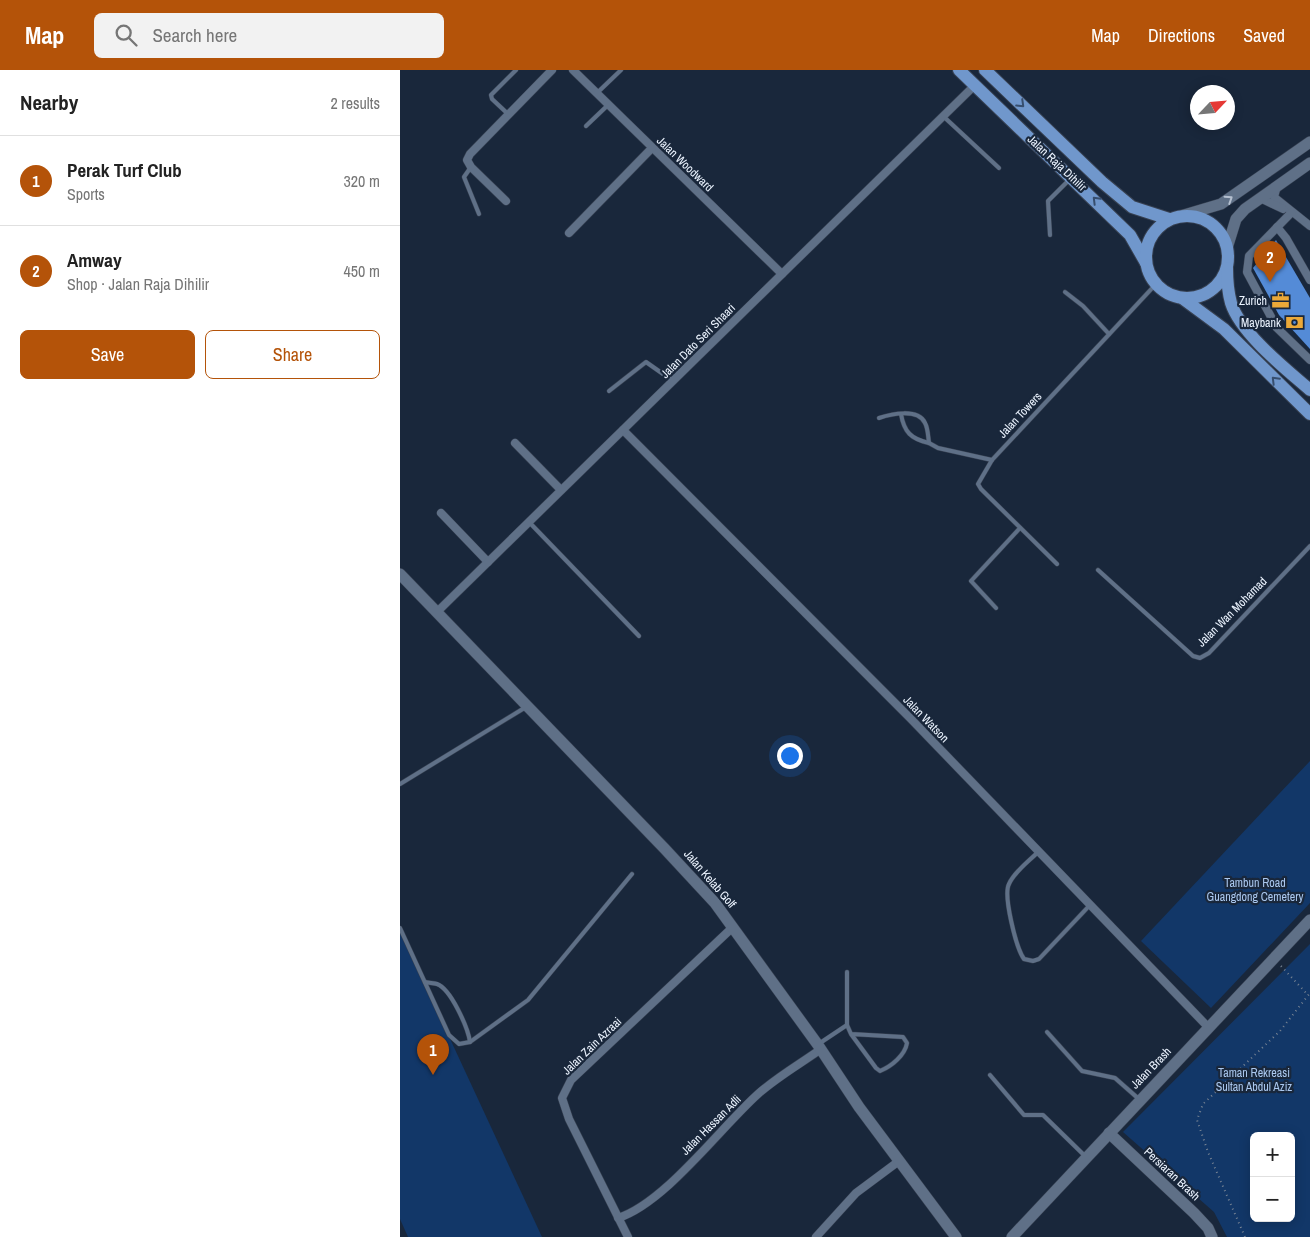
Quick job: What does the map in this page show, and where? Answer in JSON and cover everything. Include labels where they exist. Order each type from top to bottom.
[{"type":"main road","name":"Jalan Raja Dihilir","points":[[959,70],[1130,235],[1146,263]]},
{"type":"main road","name":"Jalan Raja Dihilir","points":[[985,70],[1109,188],[1132,207],[1169,219]]},
{"type":"main road","points":[[1227,266],[1215,287],[1206,294],[1182,298],[1172,296],[1156,284],[1146,263],[1146,250],[1150,237],[1158,226],[1169,219],[1184,215],[1201,218],[1216,228],[1227,248],[1227,266],[1227,285],[1232,304],[1240,320],[1254,337],[1310,390]]},
{"type":"main road","points":[[1182,298],[1224,329],[1310,414]]},
{"type":"street","points":[[506,201],[471,167],[467,160],[470,154],[552,70]]},
{"type":"street","name":"Jalan Woodward","points":[[573,70],[782,274]]},
{"type":"street","name":"Jalan Dato Seri Shaari","points":[[437,612],[975,86]]},
{"type":"street","points":[[1184,215],[1221,204],[1310,142]]},
{"type":"street","points":[[569,233],[652,148]]},
{"type":"street","points":[[1227,248],[1236,219],[1245,209],[1310,163]]},
{"type":"street","points":[[1277,186],[1274,198],[1310,226]]},
{"type":"street","points":[[1260,198],[1292,213]]},
{"type":"street","points":[[1292,213],[1249,256],[1247,272],[1277,328],[1310,360]]},
{"type":"street","points":[[1277,227],[1286,238],[1310,280]]},
{"type":"street","name":"Jalan Watson","points":[[622,430],[911,719],[1209,1028]]},
{"type":"street","points":[[515,443],[561,490]]},
{"type":"street","points":[[441,513],[488,562]]},
{"type":"street","name":"Jalan Kelab Golf","points":[[400,574],[715,903],[899,1161],[956,1237]]},
{"type":"street","name":"Jalan Brash","points":[[1012,1237],[1310,920]]},
{"type":"street","name":"Jalan Zain Azraai","points":[[628,1237],[569,1118],[562,1098],[571,1080],[733,927]]},
{"type":"street","name":"Jalan Hassan Adli","points":[[618,1218],[632,1213],[655,1198],[759,1093],[819,1047]]},
{"type":"street","name":"Persiaran Brash","points":[[1109,1133],[1194,1213],[1208,1228],[1212,1237]]},
{"type":"street","points":[[816,1237],[856,1193],[899,1161]]},
{"type":"lane","points":[[508,114],[491,96],[516,70]]},
{"type":"lane","points":[[597,93],[621,70]]},
{"type":"lane","points":[[586,126],[608,104]]},
{"type":"lane","points":[[943,116],[999,168]]},
{"type":"lane","points":[[471,167],[464,177],[479,214]]},
{"type":"lane","points":[[1050,235],[1048,201],[1072,177]]},
{"type":"lane","name":"Jalan Towers","points":[[1020,528],[978,484],[992,460],[1156,284]]},
{"type":"lane","points":[[1065,292],[1083,306],[1109,334]]},
{"type":"lane","points":[[609,391],[646,362],[673,381]]},
{"type":"lane","points":[[901,414],[905,431],[910,435],[938,448],[992,460]]},
{"type":"lane","points":[[879,418],[914,414],[923,419],[926,424],[929,443]]},
{"type":"lane","points":[[529,522],[640,636]]},
{"type":"lane","points":[[996,608],[971,581],[1020,528],[1057,564]]},
{"type":"lane","name":"Jalan Wan Mohamad","points":[[1098,570],[1193,656],[1200,658],[1209,653],[1310,546]]},
{"type":"lane","points":[[400,784],[527,706]]},
{"type":"lane","points":[[1038,852],[1009,882],[1006,893],[1019,948],[1024,959],[1033,961],[1039,958],[1090,905]]},
{"type":"lane","points":[[400,928],[449,1035],[459,1044],[470,1042],[528,1000],[632,874]]},
{"type":"lane","points":[[847,972],[847,1025],[851,1034],[876,1068],[880,1071],[905,1051],[907,1043],[903,1037],[851,1034]]},
{"type":"lane","points":[[425,982],[438,984],[447,991],[468,1030],[470,1042]]},
{"type":"lane","points":[[819,1047],[847,1025]]},
{"type":"lane","points":[[1047,1032],[1082,1071],[1115,1078],[1140,1100]]},
{"type":"lane","points":[[990,1075],[1024,1115],[1043,1115],[1086,1157]]},
{"type":"path","points":[[1245,1237],[1208,1152],[1198,1120],[1203,1104],[1280,1031],[1309,994],[1273,958]]},
{"type":"green space","name":"Tambun Road Guangdong Cemetery","points":[[1310,761],[1310,903],[1211,1008],[1141,941]]},
{"type":"green space","points":[[400,931],[542,1237],[408,1237],[400,1219]]},
{"type":"green space","name":"Taman Rekreasi Sultan Abdul Aziz","points":[[1310,944],[1310,1237],[1227,1237],[1214,1212],[1123,1132]]},
{"type":"building","points":[[1276,240],[1310,298],[1310,349],[1279,315],[1253,268]]},
{"type":"place","name":"Amway","points":[[1270,282]]},
{"type":"place","name":"Zurich","points":[[1281,301]]},
{"type":"place","name":"Maybank","points":[[1295,323]]},
{"type":"place","name":"Perak Turf Club","points":[[433,1075]]}]
